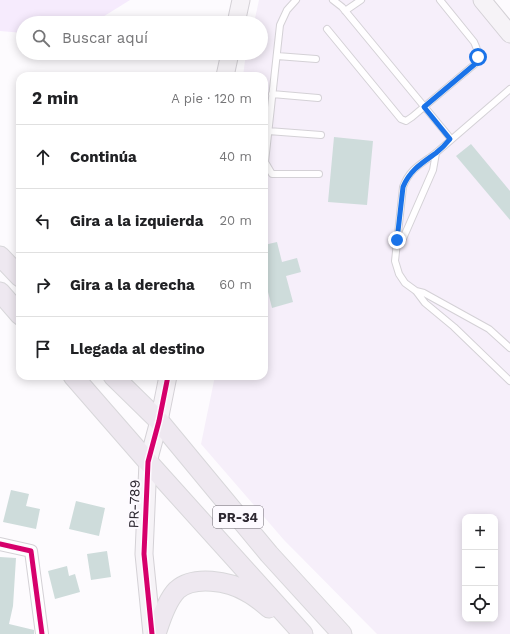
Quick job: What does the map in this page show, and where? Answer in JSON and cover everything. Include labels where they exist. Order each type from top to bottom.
[{"type":"main road","points":[[0,256],[16,274]]},
{"type":"main road","points":[[0,292],[16,310]]},
{"type":"main road","name":"PR-34","points":[[76,380],[302,633]]},
{"type":"main road","name":"PR-34","points":[[117,380],[159,421],[269,554],[342,634]]},
{"type":"main road","points":[[156,634],[161,615],[177,591],[190,582],[210,581],[246,591],[302,633]]},
{"type":"street","points":[[238,16],[241,0]]},
{"type":"street","points":[[482,0],[510,34]]},
{"type":"street","points":[[226,72],[228,60]]},
{"type":"street","name":"PR-789","points":[[152,634],[144,554],[148,462],[159,421],[167,380]]},
{"type":"street","points":[[0,544],[31,551],[42,634]]},
{"type":"lane","points":[[296,0],[287,10],[280,25],[268,131],[321,135]]},
{"type":"lane","points":[[333,0],[345,11],[450,139]]},
{"type":"lane","points":[[345,11],[361,0]]},
{"type":"lane","points":[[327,29],[401,119],[406,120],[424,107],[475,64],[478,57],[478,49],[474,42],[440,0]]},
{"type":"lane","points":[[276,56],[316,59]]},
{"type":"lane","points":[[510,90],[450,139],[436,153],[414,169],[406,179],[403,187],[397,240],[398,245],[395,261],[397,269],[405,283],[416,291],[425,302],[454,327],[510,381]]},
{"type":"lane","points":[[272,94],[318,98]]},
{"type":"lane","points":[[398,245],[402,241],[418,208],[434,170],[436,153]]},
{"type":"lane","points":[[268,167],[272,174],[319,174]]},
{"type":"lane","points":[[416,291],[424,293],[484,326],[510,348]]},
{"type":"shaded area","points":[[0,0],[130,0],[104,16],[16,16],[16,32],[0,31]]},
{"type":"shaded area","points":[[259,0],[475,0],[510,42],[510,634],[377,634],[284,540],[201,444],[214,380],[268,380],[268,72],[244,72],[245,60],[268,60],[268,16],[256,16]]},
{"type":"building","points":[[334,137],[373,141],[367,205],[328,202]]},
{"type":"building","points":[[471,144],[510,191],[510,220],[456,156]]},
{"type":"building","points":[[277,242],[282,262],[297,258],[301,272],[286,276],[293,302],[272,308],[268,292],[268,244]]},
{"type":"building","points":[[11,490],[29,494],[26,506],[40,509],[36,529],[3,522]]},
{"type":"building","points":[[76,501],[105,508],[99,536],[69,529]]},
{"type":"building","points":[[107,551],[111,577],[91,580],[87,554]]},
{"type":"building","points":[[0,557],[16,558],[13,606],[9,624],[34,630],[34,634],[0,634]]},
{"type":"building","points":[[67,566],[69,576],[75,574],[80,592],[55,599],[48,571]]},
{"type":"cycle path","points":[[152,634],[144,554],[148,462],[159,421],[167,380]]},
{"type":"cycle path","points":[[0,544],[31,551],[42,634]]},
{"type":"route","points":[[397,240],[403,187],[406,179],[414,169],[436,153],[450,139],[424,107],[475,64],[478,57]]}]
